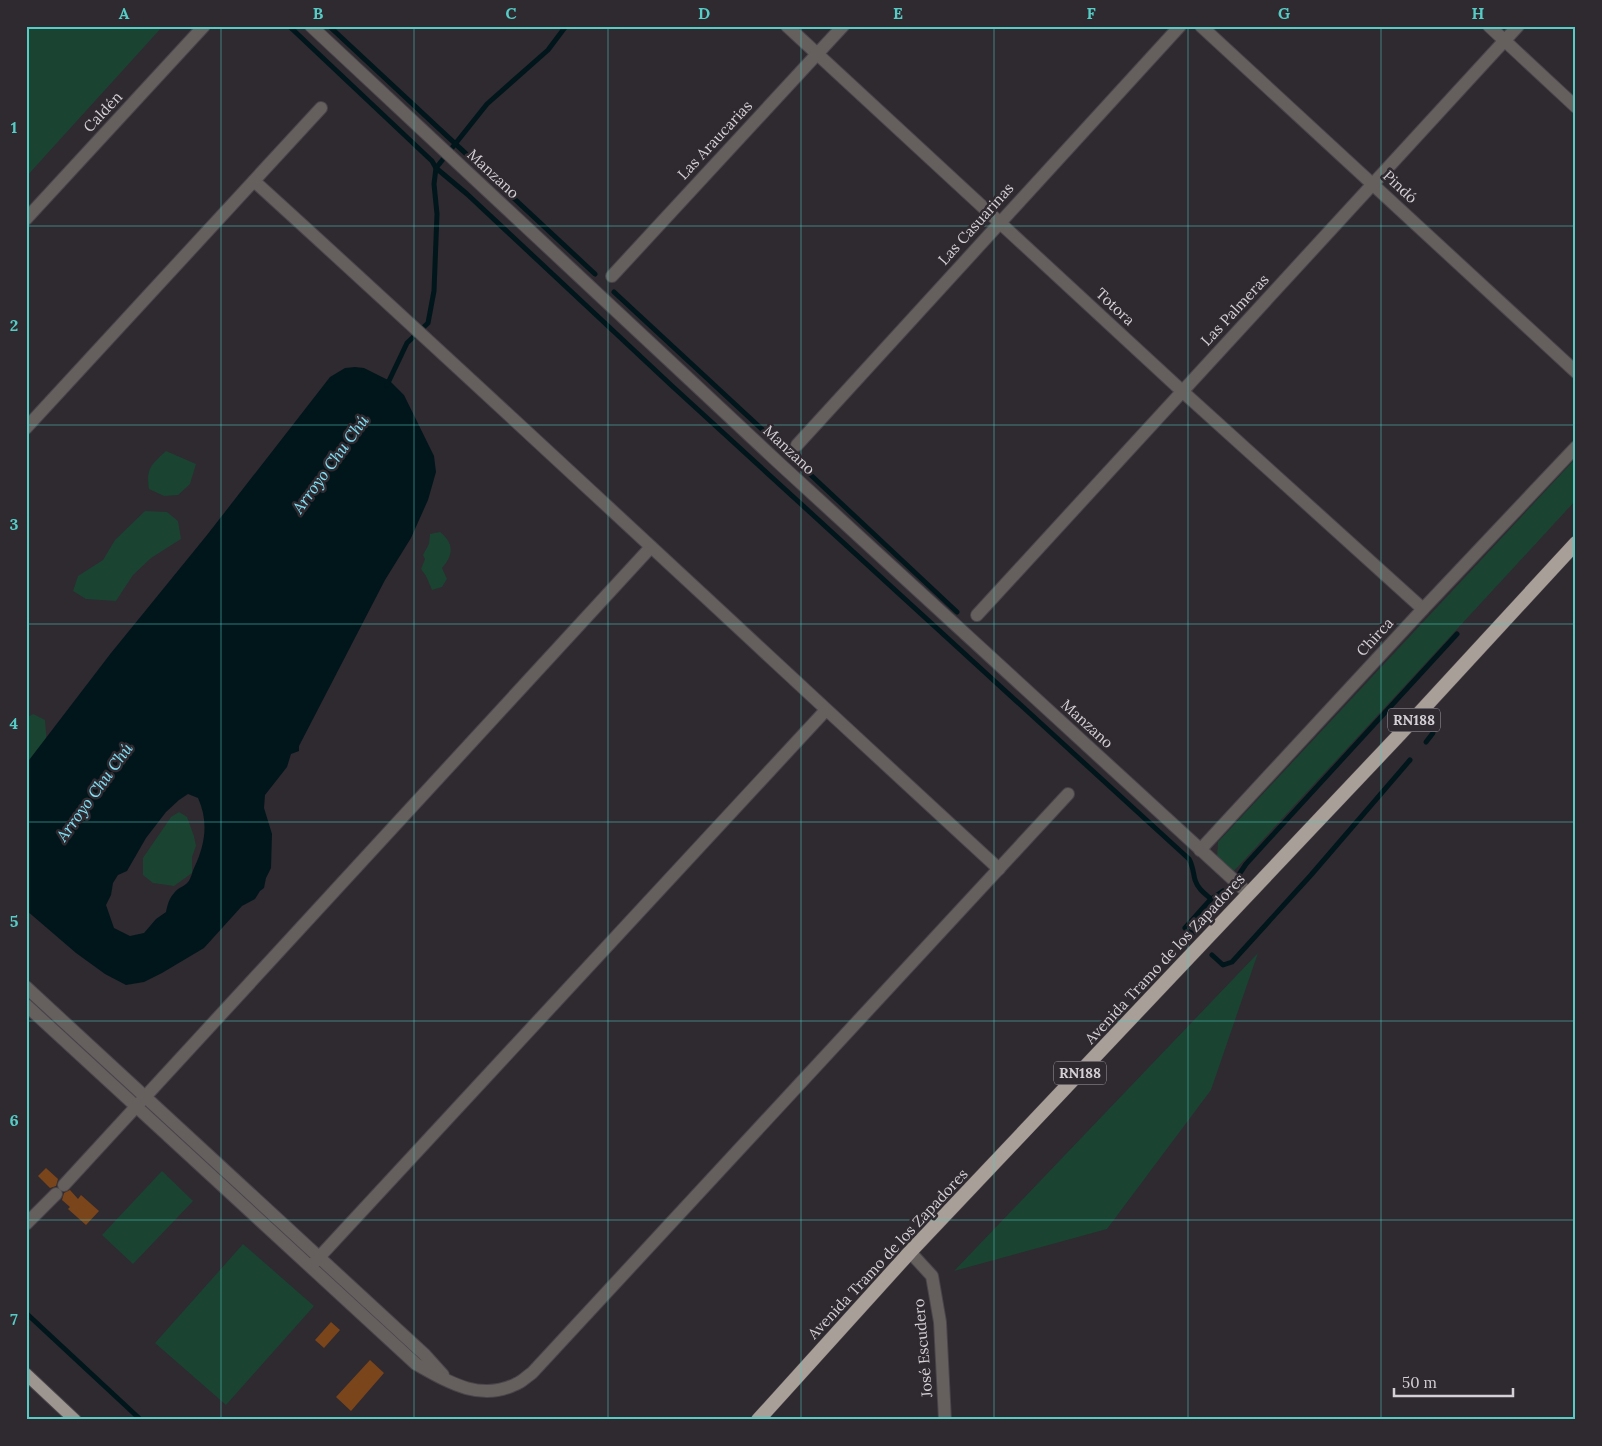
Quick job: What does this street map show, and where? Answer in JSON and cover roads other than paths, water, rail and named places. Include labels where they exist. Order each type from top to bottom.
[{"type":"highway","name":"Avenida Tramo de los Zapadores","points":[[758,1420],[910,1252],[1400,734],[1576,543]]},
{"type":"main road","points":[[26,1374],[75,1420]]},
{"type":"street","name":"Caldén","points":[[26,219],[204,26]]},
{"type":"street","name":"Manzano","points":[[311,26],[780,464],[1249,894]]},
{"type":"street","name":"Totora","points":[[787,26],[1182,391],[1423,609]]},
{"type":"street","name":"Las Araucarias","points":[[612,276],[843,26]]},
{"type":"street","name":"Las Casuarinas","points":[[797,444],[1180,26]]},
{"type":"street","name":"Pindó","points":[[1201,26],[1576,372]]},
{"type":"street","points":[[1489,26],[1576,107]]},
{"type":"street","name":"Las Palmeras","points":[[977,616],[1518,26]]},
{"type":"street","points":[[26,428],[321,108]]},
{"type":"street","points":[[254,181],[431,342],[999,869]]},
{"type":"street","name":"Chirca","points":[[1200,850],[1576,447]]},
{"type":"street","points":[[26,1224],[141,1102],[651,547]]},
{"type":"street","points":[[315,1262],[826,710]]},
{"type":"street","points":[[26,987],[141,1102],[315,1262],[416,1364],[452,1384],[472,1391],[498,1390],[517,1384],[532,1373],[1068,794]]},
{"type":"street","points":[[26,1005],[141,1102]]},
{"type":"street","name":"José Escudero","points":[[910,1252],[932,1276],[940,1322],[945,1420]]},
{"type":"water","points":[[345,368],[364,368],[390,381],[404,395],[434,456],[436,472],[428,500],[411,538],[385,580],[299,746],[299,751],[291,754],[287,767],[265,795],[264,808],[272,834],[271,868],[264,888],[255,899],[242,906],[204,948],[144,982],[126,985],[105,974],[76,953],[26,910],[26,764],[111,653],[207,535],[330,377]],"holes":[[[188,794],[198,798],[204,816],[204,833],[201,851],[189,881],[173,894],[166,912],[156,919],[144,933],[130,936],[114,928],[106,905],[111,895],[113,883],[118,875],[127,871],[146,838],[166,812]]]},
{"type":"waterway","points":[[289,26],[432,161],[436,168],[467,194],[671,385],[1189,859],[1198,886],[1211,899],[1185,928],[1192,934]]},
{"type":"waterway","points":[[329,26],[595,274]]},
{"type":"waterway","name":"Arroyo Chu Chú","points":[[387,385],[407,343],[428,323],[434,291],[437,214],[434,184],[436,168],[487,104],[548,50],[566,26]]},
{"type":"waterway","points":[[614,292],[779,445]]},
{"type":"waterway","points":[[798,463],[957,612]]},
{"type":"waterway","points":[[1240,873],[1246,864],[1457,634]]},
{"type":"waterway","points":[[1426,742],[1433,733]]},
{"type":"waterway","points":[[1212,955],[1223,965],[1232,962],[1311,875],[1410,760]]},
{"type":"waterway","points":[[1211,899],[1223,891]]},
{"type":"waterway","points":[[26,1313],[141,1420]]}]
